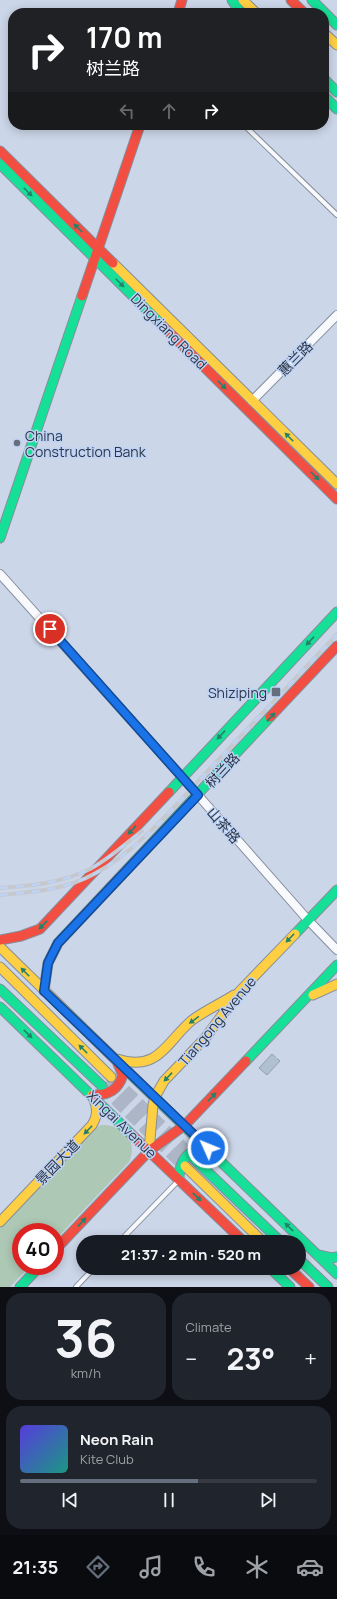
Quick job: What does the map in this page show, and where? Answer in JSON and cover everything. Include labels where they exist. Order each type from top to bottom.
[{"type":"street","points":[[243,0],[251,8]]},
{"type":"street","points":[[291,0],[299,8]]},
{"type":"street","points":[[312,0],[320,8]]},
{"type":"street","points":[[329,17],[337,25]]},
{"type":"street","points":[[329,37],[337,45]]},
{"type":"street","points":[[329,85],[337,92]]},
{"type":"street","points":[[329,101],[337,109]]},
{"type":"street","points":[[0,538],[138,130]]},
{"type":"street","name":"Dingxiang Road","points":[[0,151],[337,484]]},
{"type":"street","name":"Dingxiang Road","points":[[0,164],[337,498]]},
{"type":"street","name":"蕙兰路","points":[[252,401],[337,315]]},
{"type":"street","name":"山茶路","points":[[0,574],[308,920],[337,950]]},
{"type":"street","points":[[0,940],[21,936],[40,929],[337,612]]},
{"type":"street","name":"树兰路","points":[[44,991],[48,963],[58,943],[337,646]]},
{"type":"street","name":"Tiangong Avenue","points":[[149,1151],[152,1112],[155,1097],[164,1082],[206,1037],[239,992],[337,890]]},
{"type":"street","points":[[0,947],[337,1274]]},
{"type":"street","points":[[64,1241],[149,1151],[185,1125],[337,965]]},
{"type":"street","name":"Xingai Avenue","points":[[0,967],[111,1077]]},
{"type":"street","points":[[303,1001],[337,984]]},
{"type":"street","name":"Xingai Avenue","points":[[0,989],[102,1086]]},
{"type":"street","points":[[112,1057],[134,1064],[150,1060],[162,1051],[192,1021],[239,992]]},
{"type":"street","name":"Xingai Avenue","points":[[0,1007],[237,1235]]},
{"type":"street","points":[[92,1095],[104,1096],[113,1092],[121,1084],[123,1075],[122,1069],[112,1057]]},
{"type":"street","name":"景园大道","points":[[0,1222],[92,1125],[98,1113],[97,1106],[92,1095]]},
{"type":"street","points":[[179,1179],[178,1169],[182,1159],[191,1150],[200,1147],[208,1148]]},
{"type":"street","points":[[193,1158],[274,1235]]},
{"type":"street","points":[[185,1166],[255,1235]]},
{"type":"street","points":[[318,1255],[332,1258],[337,1257]]},
{"type":"street","points":[[306,1266],[328,1287]]},
{"type":"street","points":[[20,1287],[31,1275]]},
{"type":"street","points":[[277,1275],[290,1287]]},
{"type":"street","points":[[296,1275],[309,1287]]},
{"type":"lane","points":[[249,130],[337,215]]},
{"type":"lane","points":[[126,1235],[179,1179]]},
{"type":"lane","points":[[76,1287],[87,1275]]},
{"type":"path","points":[[276,1046],[282,1052],[276,1058]]},
{"type":"green space","points":[[101,1125],[109,1125],[122,1130],[127,1135],[132,1147],[132,1154],[129,1162],[64,1231],[64,1223],[12,1223],[12,1275],[21,1275],[10,1287],[0,1287],[0,1228],[96,1128]]},
{"type":"building","points":[[272,1054],[280,1061],[267,1075],[259,1068]]},
{"type":"tunnel","points":[[111,1077],[193,1158]]},
{"type":"tunnel","points":[[102,1086],[185,1166]]},
{"type":"railway","points":[[0,895],[24,893],[72,884],[94,874],[124,854],[166,816],[337,634]]},
{"type":"railway","points":[[0,888],[46,883],[79,874],[104,861],[142,831]]},
{"type":"traffic: fast","points":[[232,0],[238,8]]},
{"type":"traffic: fast","points":[[312,0],[320,8]]},
{"type":"traffic: fast","points":[[329,17],[337,25]]},
{"type":"traffic: fast","points":[[329,84],[337,92]]},
{"type":"traffic: fast","points":[[329,101],[337,109]]},
{"type":"traffic: fast","points":[[0,164],[163,326]]},
{"type":"traffic: fast","points":[[0,538],[82,296]]},
{"type":"traffic: fast","points":[[169,792],[337,612]]},
{"type":"traffic: fast","points":[[44,991],[48,963],[58,943],[270,717]]},
{"type":"traffic: fast","points":[[295,934],[337,890]]},
{"type":"traffic: fast","points":[[246,1061],[337,965]]},
{"type":"traffic: fast","points":[[0,989],[102,1086]]},
{"type":"traffic: fast","points":[[0,1007],[132,1135]]},
{"type":"traffic: fast","points":[[121,1065],[337,1274]]},
{"type":"traffic: fast","points":[[179,1177],[181,1165],[187,1156],[196,1150],[208,1148]]},
{"type":"traffic: fast","points":[[193,1158],[274,1235]]},
{"type":"traffic: fast","points":[[318,1255],[332,1258],[337,1257]]},
{"type":"traffic: fast","points":[[306,1266],[328,1287]]},
{"type":"traffic: fast","points":[[20,1287],[31,1275]]},
{"type":"traffic: fast","points":[[277,1275],[290,1287]]},
{"type":"traffic: slow","points":[[243,0],[251,8]]},
{"type":"traffic: slow","points":[[329,38],[337,45]]},
{"type":"traffic: slow","points":[[113,263],[337,484]]},
{"type":"traffic: slow","points":[[149,1151],[153,1105],[155,1097],[164,1081],[206,1037],[239,992],[295,934]]},
{"type":"traffic: slow","points":[[0,947],[121,1065]]},
{"type":"traffic: slow","points":[[0,967],[111,1077]]},
{"type":"traffic: slow","points":[[313,995],[337,984]]},
{"type":"traffic: slow","points":[[117,1059],[131,1062],[142,1062],[152,1059],[160,1054],[191,1021],[234,995]]},
{"type":"traffic: slow","points":[[0,1222],[92,1125],[96,1117],[96,1106],[93,1095]]},
{"type":"traffic: slow","points":[[185,1166],[256,1235]]},
{"type":"traffic: jam","points":[[180,8],[182,0]]},
{"type":"traffic: jam","points":[[291,0],[299,8]]},
{"type":"traffic: jam","points":[[82,296],[138,130]]},
{"type":"traffic: jam","points":[[0,151],[113,263]]},
{"type":"traffic: jam","points":[[163,326],[337,499]]},
{"type":"traffic: jam","points":[[270,717],[337,646]]},
{"type":"traffic: jam","points":[[0,940],[21,936],[40,929],[169,792]]},
{"type":"traffic: jam","points":[[64,1241],[149,1151],[185,1125],[246,1061]]},
{"type":"traffic: jam","points":[[93,1095],[108,1093],[116,1088],[123,1075],[118,1064]]},
{"type":"traffic: jam","points":[[132,1135],[237,1235]]},
{"type":"traffic: jam","points":[[296,1275],[309,1287]]},
{"type":"place","name":"China Construction Bank","points":[[17,443]]},
{"type":"place","name":"Shiziping","points":[[276,692]]},
{"type":"route","points":[[50,629],[198,795],[58,943],[48,963],[44,991],[208,1148]]}]
